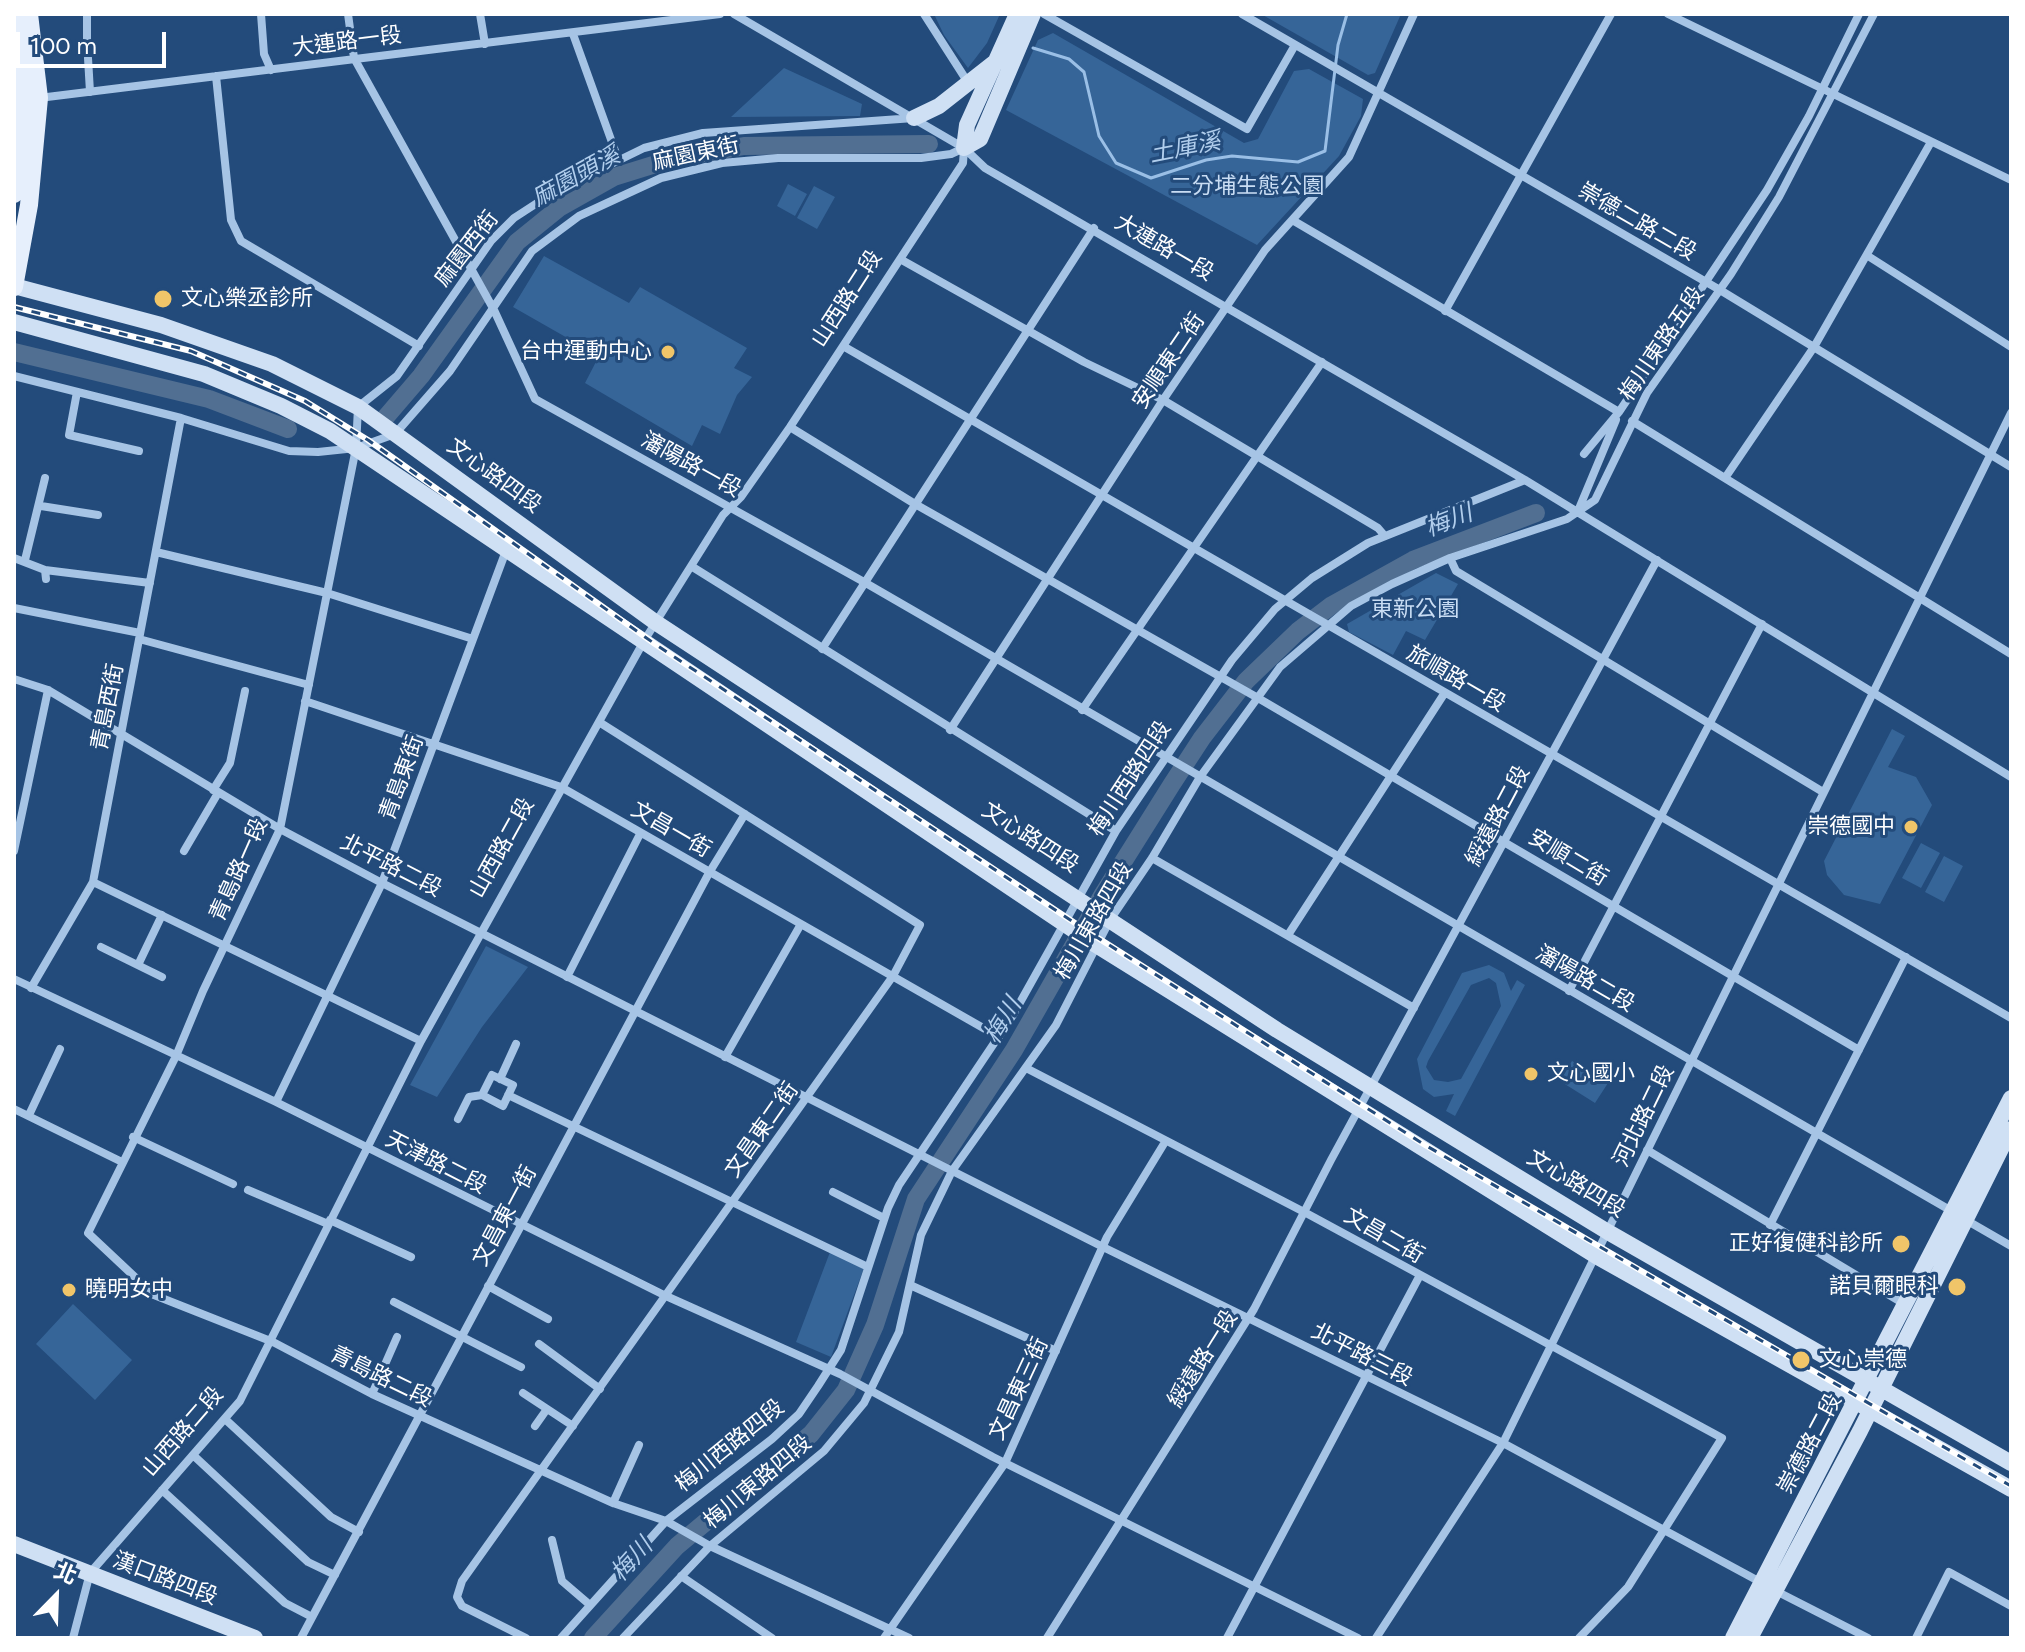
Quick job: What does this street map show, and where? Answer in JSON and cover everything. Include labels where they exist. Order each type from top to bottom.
[{"type":"main road","points":[[14,194],[26,99],[29,14]]},
{"type":"main road","name":"山西路二段","points":[[964,148],[967,125],[1017,14]]},
{"type":"main road","name":"山西路二段","points":[[964,148],[980,139],[1033,14]]},
{"type":"main road","points":[[14,21],[23,59],[29,205],[14,287]]},
{"type":"main road","points":[[914,118],[939,106],[996,61]]},
{"type":"main road","name":"文心路四段","points":[[14,287],[161,325],[272,364],[358,407],[655,622],[1371,1089],[1608,1232],[2011,1463]]},
{"type":"main road","points":[[14,322],[171,364],[233,385],[304,416],[507,547],[1096,945],[1596,1256],[2011,1489]]},
{"type":"main road","name":"崇德路二段","points":[[1733,1638],[1767,1586],[1875,1384],[1959,1215],[2011,1098]]},
{"type":"main road","name":"崇德路二段","points":[[1875,1384],[1907,1305],[2009,1137]]},
{"type":"main road","name":"漢口路四段","points":[[14,1544],[255,1638]]},
{"type":"main road","name":"崇德路二段","points":[[1750,1638],[1767,1586]]},
{"type":"street","points":[[87,14],[90,92]]},
{"type":"street","points":[[261,14],[264,54],[271,70]]},
{"type":"street","points":[[348,14],[354,58]]},
{"type":"street","points":[[480,14],[485,44]]},
{"type":"street","points":[[643,14],[644,24]]},
{"type":"street","name":"大連路一段","points":[[26,99],[720,14]]},
{"type":"street","name":"大連路一段","points":[[734,14],[964,148],[985,168],[1094,228],[1525,480],[2011,777]]},
{"type":"street","points":[[924,14],[967,81]]},
{"type":"street","points":[[1044,14],[1247,129],[1295,45]]},
{"type":"street","name":"崇德二路二段","points":[[1242,14],[1720,290],[2011,467]]},
{"type":"street","name":"安順東二街","points":[[950,730],[1163,400],[1265,250],[1349,157],[1380,95],[1414,14]]},
{"type":"street","points":[[1445,311],[1611,14]]},
{"type":"street","points":[[1668,14],[2011,180]]},
{"type":"street","name":"梅川東路五段","points":[[1584,454],[1619,412],[1767,190],[1859,14]]},
{"type":"street","name":"梅川東路五段","points":[[1578,512],[1591,505],[1602,490],[1647,393],[1720,290],[1779,197],[1874,14]]},
{"type":"street","points":[[573,34],[618,159]]},
{"type":"street","name":"瀋陽路一段","points":[[354,58],[488,298],[535,399],[864,582],[1200,777]]},
{"type":"street","points":[[216,76],[231,220],[241,241],[419,346]]},
{"type":"street","name":"麻園西街","points":[[358,407],[397,376],[470,266],[514,218],[554,192],[644,148],[703,133],[914,118]]},
{"type":"street","points":[[1725,478],[1814,347],[1931,142]]},
{"type":"street","name":"山西路二段","points":[[90,1573],[240,1401],[273,1342],[365,1148],[421,1041],[644,641],[729,506],[741,497],[790,427],[963,163],[964,148]]},
{"type":"street","name":"麻園東街","points":[[14,376],[181,418],[289,451],[356,448],[395,434],[450,371],[494,310],[516,272],[540,243],[579,216],[661,178],[722,163],[778,158],[921,158],[951,154],[964,148]]},
{"type":"street","points":[[1294,221],[1619,412]]},
{"type":"street","points":[[822,649],[1094,228]]},
{"type":"street","points":[[1868,256],[2011,347]]},
{"type":"street","points":[[900,259],[1163,400],[1378,528],[1384,535]]},
{"type":"street","name":"旅順路一段","points":[[843,346],[1284,603],[1301,609],[2011,1018]]},
{"type":"street","points":[[1082,710],[1322,362]]},
{"type":"street","points":[[77,392],[69,435],[139,451]]},
{"type":"street","points":[[356,448],[358,407]]},
{"type":"street","name":"梅川東路五段","points":[[1578,512],[1619,412]]},
{"type":"street","name":"河北路二段","points":[[1376,1638],[1503,1443],[2011,413]]},
{"type":"street","name":"青島西街","points":[[31,988],[93,882],[181,418]]},
{"type":"street","points":[[1632,421],[2011,654]]},
{"type":"street","name":"安順二街","points":[[790,427],[915,504],[1392,775],[1731,978],[1859,1050]]},
{"type":"street","name":"青島路一段","points":[[88,1233],[133,1137],[176,1056],[280,829],[356,448]]},
{"type":"street","points":[[25,560],[41,506],[45,478]]},
{"type":"street","name":"梅川西路四段","points":[[561,1638],[666,1521],[799,1414],[829,1369],[859,1304],[884,1218],[917,1154],[999,1037],[1116,831],[1232,660],[1284,603],[1312,578],[1384,535],[1525,480]]},
{"type":"street","points":[[41,506],[98,515]]},
{"type":"street","name":"梅川東路四段","points":[[623,1638],[710,1546],[824,1451],[872,1391],[899,1332],[921,1235],[947,1169],[1056,1025],[1110,920],[1152,858],[1200,777],[1280,667],[1323,622],[1392,584],[1450,558],[1567,519],[1578,512]]},
{"type":"street","name":"青島東街","points":[[276,1102],[382,883],[507,547]]},
{"type":"street","points":[[156,552],[327,593],[473,639]]},
{"type":"street","points":[[14,558],[25,560],[46,574],[150,583]]},
{"type":"street","points":[[1450,558],[1456,571],[1602,662],[1823,792]]},
{"type":"street","name":"綏遠路二段","points":[[1371,1089],[1657,560]]},
{"type":"street","points":[[691,566],[1116,831]]},
{"type":"street","points":[[14,608],[140,636],[309,685]]},
{"type":"street","points":[[1569,991],[1762,624]]},
{"type":"street","name":"北平路二段","points":[[14,679],[48,690],[280,829],[382,883],[947,1169]]},
{"type":"street","points":[[14,851],[48,690]]},
{"type":"street","points":[[184,851],[230,763],[245,691]]},
{"type":"street","points":[[1288,935],[1444,694]]},
{"type":"street","name":"文昌一街","points":[[305,701],[561,787],[999,1037]]},
{"type":"street","name":"文昌東二街","points":[[526,1638],[462,1606],[457,1597],[462,1581],[893,976],[920,925],[599,722]]},
{"type":"street","name":"瀋陽路二段","points":[[1200,777],[2011,1246]]},
{"type":"street","name":"文昌東一街","points":[[301,1638],[709,873],[745,814]]},
{"type":"street","points":[[567,977],[640,834]]},
{"type":"street","points":[[1152,858],[1414,1008]]},
{"type":"street","points":[[93,882],[421,1041]]},
{"type":"street","points":[[138,965],[162,915]]},
{"type":"street","points":[[725,1057],[801,924]]},
{"type":"street","points":[[101,947],[162,977]]},
{"type":"street","points":[[1770,1225],[1906,957]]},
{"type":"street","name":"天津路二段","points":[[14,979],[276,1102],[666,1296],[829,1369],[1005,1463],[1358,1638]]},
{"type":"street","points":[[500,1079],[516,1044]]},
{"type":"street","points":[[29,1115],[60,1049]]},
{"type":"street","name":"文昌二街","points":[[1026,1068],[1306,1213],[1419,1277],[1722,1438],[1664,1530]]},
{"type":"street","points":[[458,1119],[469,1097],[482,1095],[503,1106],[513,1085],[492,1075],[482,1095]]},
{"type":"street","name":"綏遠路一段","points":[[1047,1638],[1250,1318],[1371,1089]]},
{"type":"street","points":[[508,1095],[868,1267]]},
{"type":"street","points":[[14,1109],[122,1162]]},
{"type":"street","points":[[133,1137],[233,1184]]},
{"type":"street","name":"文昌東三街","points":[[884,1638],[1005,1463],[1103,1247],[1165,1142]]},
{"type":"street","points":[[1647,1150],[1907,1305]]},
{"type":"street","name":"北平路三段","points":[[947,1169],[1503,1443],[1868,1638]]},
{"type":"street","points":[[248,1190],[411,1257]]},
{"type":"street","points":[[833,1192],[884,1218]]},
{"type":"street","name":"青島路二段","points":[[88,1233],[154,1295],[273,1342],[419,1416],[613,1503],[666,1521],[710,1546],[909,1638]]},
{"type":"street","points":[[1227,1638],[1419,1277]]},
{"type":"street","points":[[910,1285],[1056,1351]]},
{"type":"street","points":[[488,1286],[548,1319]]},
{"type":"street","points":[[394,1302],[521,1367]]},
{"type":"street","points":[[372,1394],[397,1337]]},
{"type":"street","points":[[539,1344],[600,1389]]},
{"type":"street","points":[[523,1393],[573,1426]]},
{"type":"street","points":[[535,1426],[547,1409]]},
{"type":"street","points":[[225,1419],[331,1517],[359,1532]]},
{"type":"street","points":[[613,1503],[639,1445]]},
{"type":"street","points":[[193,1455],[308,1562],[335,1575]]},
{"type":"street","points":[[162,1490],[285,1603],[312,1617]]},
{"type":"street","points":[[1579,1638],[1628,1587],[1664,1530]]},
{"type":"street","points":[[552,1540],[562,1581],[590,1605]]},
{"type":"street","points":[[1916,1638],[1949,1572],[2011,1606]]},
{"type":"street","points":[[73,1638],[90,1573]]},
{"type":"street","points":[[681,1576],[772,1638]]},
{"type":"green space","points":[[934,14],[1000,14],[987,43],[968,68],[944,35]]},
{"type":"green space","points":[[1261,14],[1401,14],[1375,73],[1368,75]]},
{"type":"green space","name":"二分埔生態公園","points":[[1053,33],[1244,143],[1258,139],[1294,71],[1309,69],[1363,99],[1361,116],[1339,156],[1257,245],[1006,110],[1038,40]]},
{"type":"green space","points":[[784,68],[862,104],[860,116],[731,117]]},
{"type":"green space","points":[[788,184],[807,194],[795,216],[777,206]]},
{"type":"green space","points":[[814,186],[835,197],[817,229],[797,218]]},
{"type":"green space","name":"台中運動中心","points":[[544,256],[629,303],[640,287],[747,348],[734,368],[752,377],[737,395],[720,434],[702,425],[692,446],[585,383],[599,356],[513,307]]},
{"type":"green space","name":"東新公園","points":[[1436,573],[1458,584],[1425,640],[1406,631],[1393,655],[1349,632],[1347,624]]},
{"type":"green space","points":[[1892,729],[1905,736],[1888,767],[1916,777],[1932,805],[1880,904],[1844,895],[1827,875],[1824,861]]},
{"type":"green space","points":[[1921,843],[1940,853],[1921,888],[1902,878]]},
{"type":"green space","points":[[1944,856],[1963,866],[1944,902],[1925,892]]},
{"type":"green space","points":[[486,946],[528,967],[482,1027],[437,1097],[410,1085]]},
{"type":"green space","points":[[1489,965],[1504,973],[1511,991],[1517,980],[1525,985],[1455,1116],[1446,1111],[1454,1094],[1434,1097],[1423,1089],[1417,1059],[1462,973]],"holes":[[[1489,978],[1496,983],[1501,1006],[1461,1079],[1448,1082],[1434,1080],[1426,1067],[1428,1061],[1471,985]]]},
{"type":"green space","points":[[1572,1061],[1608,1083],[1595,1103],[1560,1081]]},
{"type":"green space","points":[[830,1252],[864,1268],[831,1357],[796,1342]]},
{"type":"green space","points":[[73,1304],[132,1360],[95,1400],[36,1344]]},
{"type":"waterway","name":"土庫溪","points":[[1033,48],[1069,59],[1084,72],[1099,136],[1116,163],[1151,178],[1206,160],[1232,156],[1298,162],[1325,151],[1338,45],[1347,14]]},
{"type":"waterway","name":"麻園頭溪","points":[[385,418],[421,376],[517,242],[559,208],[614,177],[672,159],[744,146],[929,144]]},
{"type":"waterway","name":"麻園頭溪","points":[[14,352],[209,399],[288,429]]},
{"type":"waterway","name":"梅川","points":[[593,1638],[677,1546],[811,1434],[846,1390],[875,1325],[916,1199],[1014,1050],[1103,894],[1172,784],[1202,738],[1246,681],[1298,631],[1332,605],[1413,560],[1536,513]]},
{"type":"railway","points":[[14,307],[191,351],[305,401],[368,440],[655,644],[1087,931],[1425,1145],[2011,1486]]},
{"type":"place","name":"文心樂丞診所","points":[[163,299]]},
{"type":"place","name":"台中運動中心","points":[[668,352]]},
{"type":"place","name":"崇德國中","points":[[1911,827]]},
{"type":"place","name":"文心國小","points":[[1531,1074]]},
{"type":"place","name":"正好復健科診所","points":[[1901,1244]]},
{"type":"place","name":"諾貝爾眼科","points":[[1957,1287]]},
{"type":"place","name":"曉明女中","points":[[69,1290]]},
{"type":"place","name":"文心崇德","points":[[1801,1360]]}]
